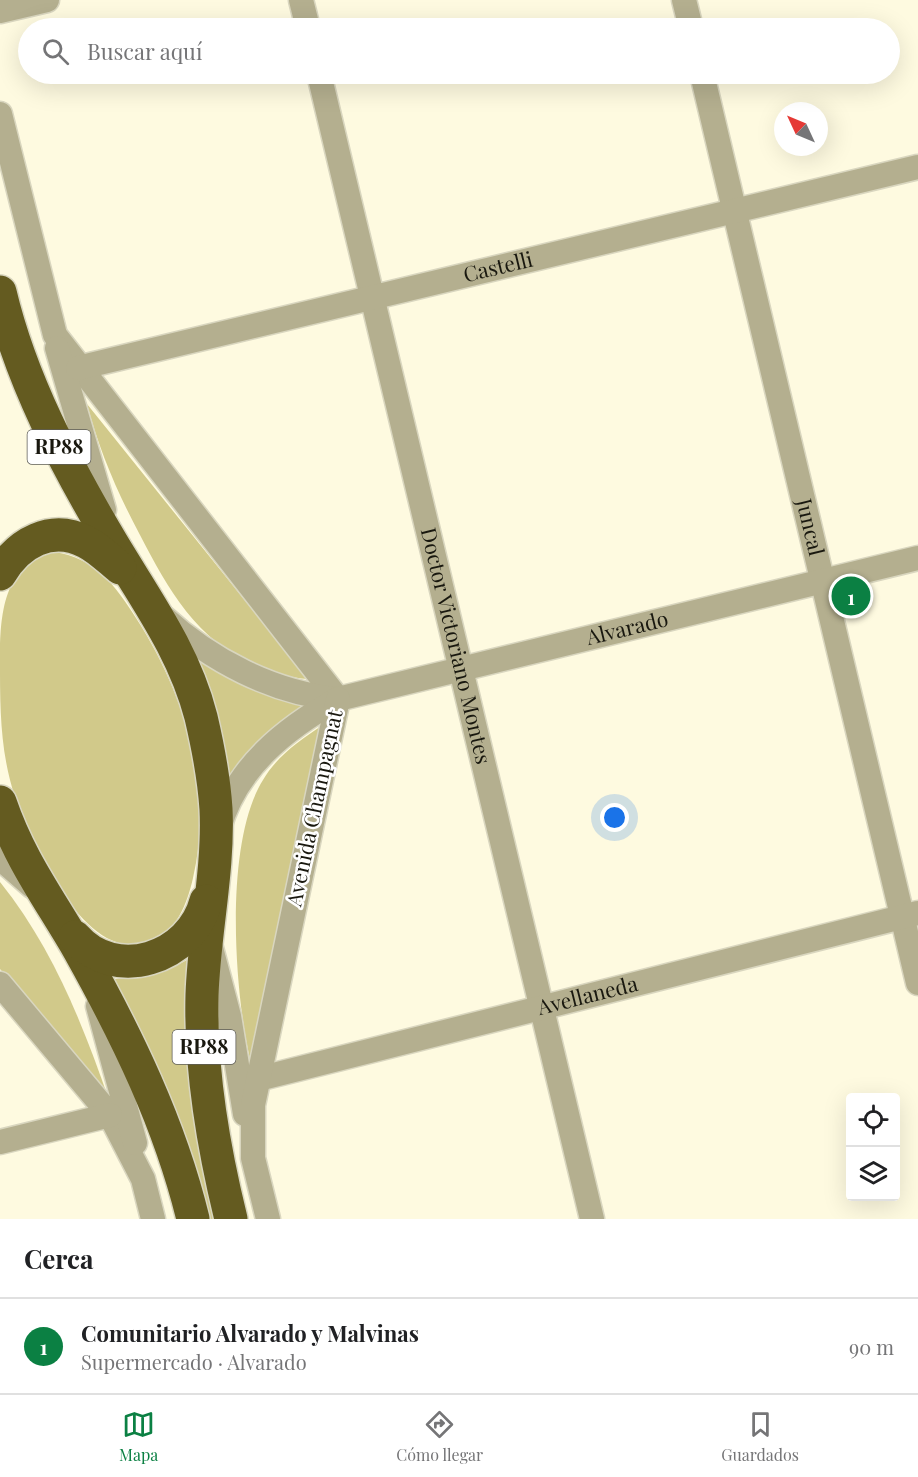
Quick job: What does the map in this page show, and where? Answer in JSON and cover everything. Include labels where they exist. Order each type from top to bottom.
[{"type":"highway","name":"Avenida Champagnat","points":[[0,292],[20,357],[57,443],[113,544],[178,653],[201,718],[213,780],[214,859],[202,998],[206,1071],[218,1162],[231,1219]]},
{"type":"highway","name":"RP88","points":[[0,574],[7,562],[27,543],[40,537],[64,535],[88,543],[123,570],[145,596]]},
{"type":"highway","name":"RP88","points":[[0,802],[14,840],[34,880],[60,918],[86,963],[163,1118],[193,1219]]},
{"type":"highway","name":"RP88","points":[[60,918],[96,955],[126,963],[145,960],[172,948],[189,933],[205,905],[214,859]]},
{"type":"street","points":[[0,11],[47,0]]},
{"type":"street","points":[[301,0],[306,18]]},
{"type":"street","points":[[684,0],[688,18]]},
{"type":"street","name":"Doctor Victoriano Montes","points":[[321,84],[592,1219]]},
{"type":"street","name":"Juncal","points":[[704,84],[822,581],[910,915],[918,982]]},
{"type":"street","name":"Avenida Champagnat","points":[[0,114],[75,419],[113,544]]},
{"type":"street","name":"Castelli","points":[[78,368],[918,167]]},
{"type":"street","name":"Avenida Champagnat","points":[[55,335],[78,368],[338,699],[253,1105],[253,1158]]},
{"type":"street","name":"Alvarado","points":[[214,859],[225,810],[252,766],[298,721],[338,699],[918,558]]},
{"type":"street","name":"Alvarado","points":[[145,596],[173,626],[240,670],[299,693],[338,699]]},
{"type":"street","points":[[0,858],[31,885],[60,918]]},
{"type":"street","name":"Avellaneda","points":[[258,1079],[910,915]]},
{"type":"street","name":"Avenida Champagnat","points":[[206,931],[229,1016],[253,1158],[268,1219]]},
{"type":"street","points":[[86,963],[153,1219]]},
{"type":"street","points":[[0,984],[110,1115],[143,1179]]},
{"type":"street","points":[[0,1142],[110,1115]]},
{"type":"shaded area","points":[[87,404],[308,679],[278,673],[238,657],[219,644],[188,613],[162,576],[124,504],[103,455]]},
{"type":"shaded area","points":[[54,552],[81,560],[92,567],[112,584],[120,595],[136,618],[169,678],[191,743],[200,810],[199,844],[193,878],[188,898],[174,924],[149,942],[126,945],[103,936],[83,919],[64,895],[48,869],[23,817],[10,780],[1,712],[0,643],[4,609],[15,579],[24,567],[37,558]]},
{"type":"shaded area","points":[[189,649],[241,684],[268,693],[317,703],[229,777]]},
{"type":"shaded area","points":[[323,725],[250,1059],[244,1030],[237,957],[236,917],[242,840],[251,807],[269,771],[290,749]]},
{"type":"shaded area","points":[[0,882],[35,933],[64,986],[109,1100],[0,969]]},
{"type":"shaded area","points":[[189,959],[216,1219],[205,1219],[172,1102],[108,979],[150,975]]},
{"type":"place","name":"Comunitario Alvarado y Malvinas","points":[[851,596]]}]
